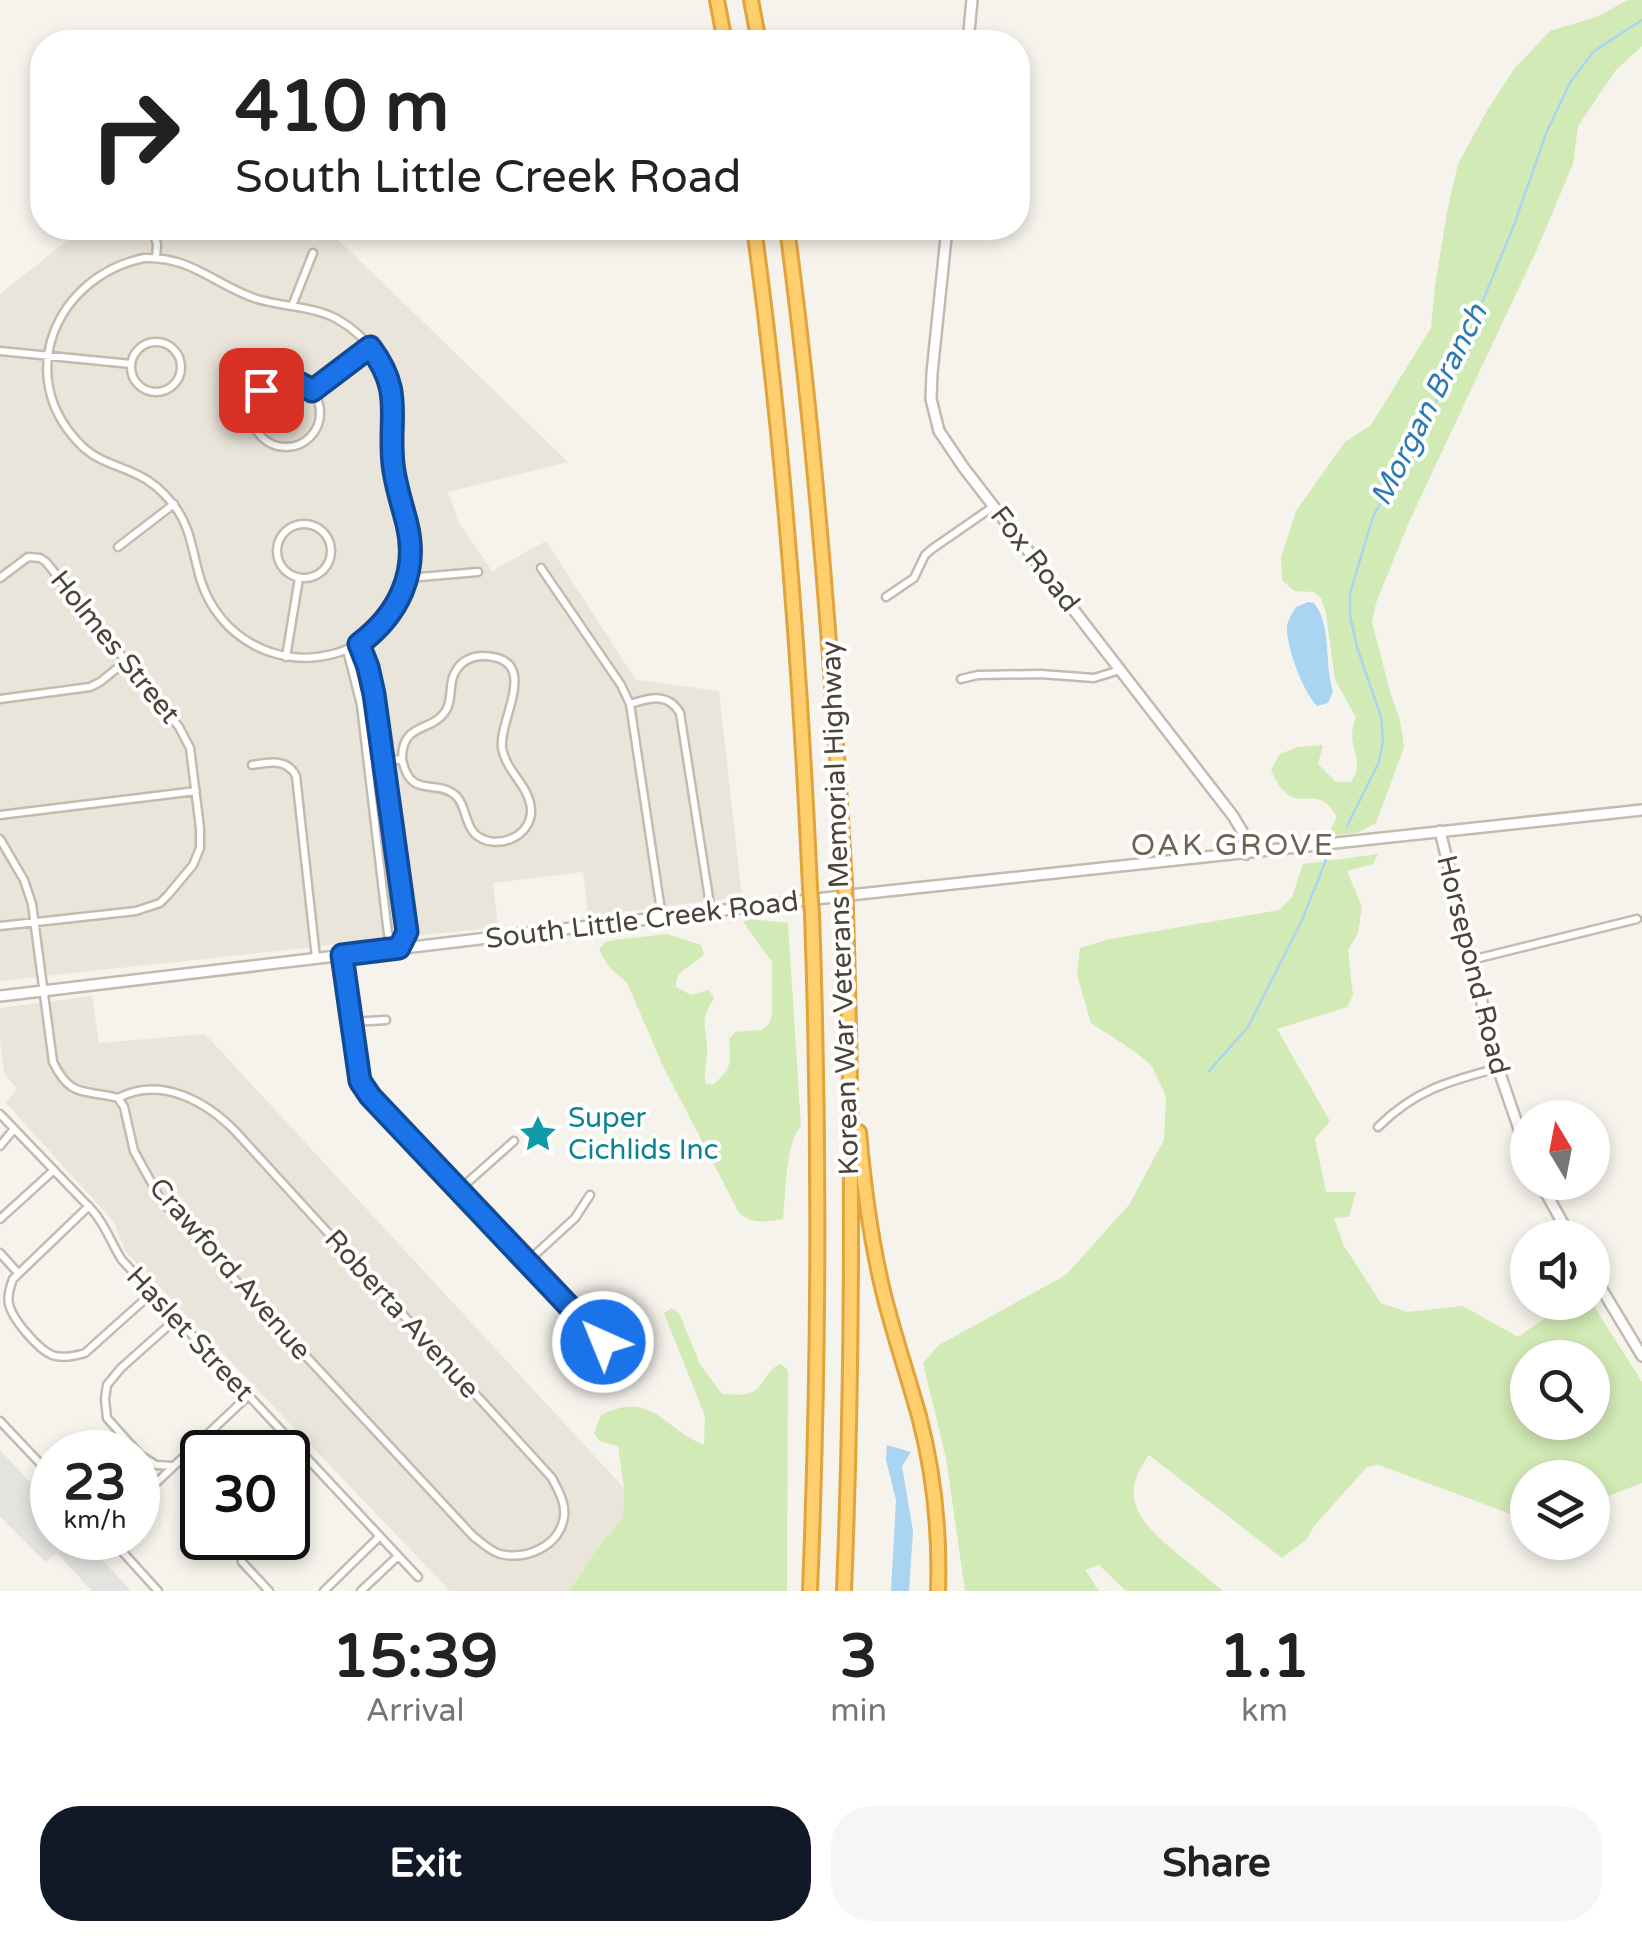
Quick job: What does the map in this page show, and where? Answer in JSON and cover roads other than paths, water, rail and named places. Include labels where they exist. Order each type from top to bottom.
[{"type":"highway","points":[[716,0],[722,30]]},
{"type":"highway","points":[[751,0],[757,30]]},
{"type":"highway","name":"Korean War Veterans Memorial Highway","points":[[755,240],[785,510],[812,914],[819,1226],[818,1375],[808,1591]]},
{"type":"highway","name":"Korean War Veterans Memorial Highway","points":[[788,240],[824,571],[845,884],[850,1050],[851,1386],[844,1591]]},
{"type":"highway","points":[[850,1050],[872,1237],[933,1486],[938,1591]]},
{"type":"street","points":[[969,30],[972,0]]},
{"type":"street","points":[[156,240],[156,258]]},
{"type":"street","name":"Fox Road","points":[[946,240],[932,373],[933,410],[946,442],[1233,816],[1242,831],[1246,854]]},
{"type":"street","points":[[292,306],[313,253]]},
{"type":"street","points":[[156,258],[192,266],[246,295],[321,312],[338,320],[356,332],[383,366],[392,393],[393,466],[409,533],[410,557],[400,599],[359,644],[325,656],[286,657],[237,635],[222,621],[205,593],[188,529],[174,504],[148,481],[86,450],[63,422],[48,377],[59,317],[80,290],[98,276],[122,264],[156,258]]},
{"type":"street","points":[[153,342],[176,350],[182,366],[170,388],[154,392],[134,380],[130,364],[138,349],[153,342]]},
{"type":"street","points":[[312,391],[370,347]]},
{"type":"street","points":[[0,351],[130,364]]},
{"type":"street","points":[[293,380],[312,391],[320,412],[307,440],[286,447],[275,446],[258,432],[252,411],[261,390],[270,383],[293,380]]},
{"type":"street","points":[[118,547],[174,504]]},
{"type":"street","points":[[886,597],[914,578],[932,549],[994,506]]},
{"type":"street","points":[[303,524],[320,530],[330,544],[328,562],[316,575],[299,578],[284,569],[277,554],[287,530],[303,524]]},
{"type":"street","name":"Holmes Street","points":[[0,578],[22,560],[34,557],[46,562],[184,734],[190,748],[201,840],[198,856],[160,903],[136,911],[0,926]]},
{"type":"street","points":[[540,568],[630,704],[663,918]]},
{"type":"street","points":[[408,578],[478,572]]},
{"type":"street","points":[[286,657],[299,578]]},
{"type":"street","points":[[347,650],[358,690],[388,934],[399,948],[407,932],[372,681],[359,644]]},
{"type":"street","points":[[477,656],[503,662],[512,672],[516,686],[502,734],[502,749],[530,802],[528,825],[510,840],[494,842],[480,838],[468,824],[458,798],[449,792],[419,786],[402,759],[409,735],[446,712],[452,678],[459,666],[477,656]]},
{"type":"street","points":[[0,699],[90,687],[125,662]]},
{"type":"street","points":[[961,678],[1041,674],[1082,678],[1120,670]]},
{"type":"street","points":[[630,704],[665,698],[680,712],[711,912]]},
{"type":"street","points":[[368,763],[402,759]]},
{"type":"street","points":[[252,765],[283,763],[296,776],[316,958]]},
{"type":"street","points":[[0,814],[196,791]]},
{"type":"street","name":"South Little Creek Road","points":[[0,996],[711,912],[1642,810]]},
{"type":"street","name":"Horsepond Road","points":[[1440,831],[1498,1068],[1510,1102]]},
{"type":"street","points":[[0,839],[28,891],[36,922],[53,1062],[61,1078],[80,1092],[118,1098]]},
{"type":"street","points":[[1471,960],[1636,918]]},
{"type":"street","points":[[342,955],[360,1081],[370,1096],[603,1342]]},
{"type":"street","points":[[351,1022],[386,1020]]},
{"type":"street","points":[[1378,1128],[1433,1087],[1498,1068]]},
{"type":"street","name":"Roberta Avenue","points":[[118,1098],[140,1090],[176,1093],[222,1118],[552,1478],[562,1498],[564,1517],[544,1548],[524,1555],[498,1554],[472,1536]]},
{"type":"street","name":"Crawford Avenue","points":[[118,1098],[124,1107],[134,1151],[161,1200],[472,1536]]},
{"type":"street","name":"Haslet Street","points":[[0,1114],[106,1226],[122,1260],[280,1430]]},
{"type":"street","points":[[0,1146],[14,1129]]},
{"type":"street","points":[[459,1190],[514,1141]]},
{"type":"street","points":[[0,1219],[54,1170]]},
{"type":"street","points":[[528,1262],[575,1218],[590,1195]]},
{"type":"street","points":[[88,1206],[18,1273],[9,1289],[9,1304],[16,1321],[54,1356],[85,1354],[152,1293]]},
{"type":"street","points":[[0,1253],[18,1273]]},
{"type":"street","points":[[1610,1303],[1642,1356]]},
{"type":"street","points":[[173,1466],[156,1464],[140,1455],[106,1418],[104,1399],[107,1385],[121,1368],[176,1319]]},
{"type":"street","points":[[160,1479],[248,1396]]},
{"type":"street","points":[[0,1421],[30,1453]]},
{"type":"street","name":"Haslet Street","points":[[310,1462],[418,1577]]},
{"type":"street","points":[[324,1591],[380,1536]]},
{"type":"street","points":[[362,1591],[398,1556]]},
{"type":"street","points":[[130,1560],[158,1591]]},
{"type":"street","points":[[242,1560],[270,1591]]},
{"type":"water","points":[[1314,603],[1320,612],[1333,692],[1328,703],[1317,706],[1297,670],[1287,630],[1296,607]]},
{"type":"water","points":[[887,1445],[911,1452],[902,1466],[913,1531],[909,1591],[891,1591],[896,1500],[886,1460]]},
{"type":"waterway","name":"Morgan Branch","points":[[1347,826],[1379,762],[1383,740],[1381,717],[1350,615],[1350,593],[1373,517],[1458,361],[1514,225],[1547,131],[1571,81],[1594,51],[1642,20]]},
{"type":"waterway","name":"Morgan Branch","points":[[1208,1072],[1248,1027],[1302,920],[1326,860]]},
{"type":"place","name":"Super Cichlids Inc","points":[[538,1134]]},
{"type":"district","name":"OAK GROVE","points":[[1233,845]]}]
